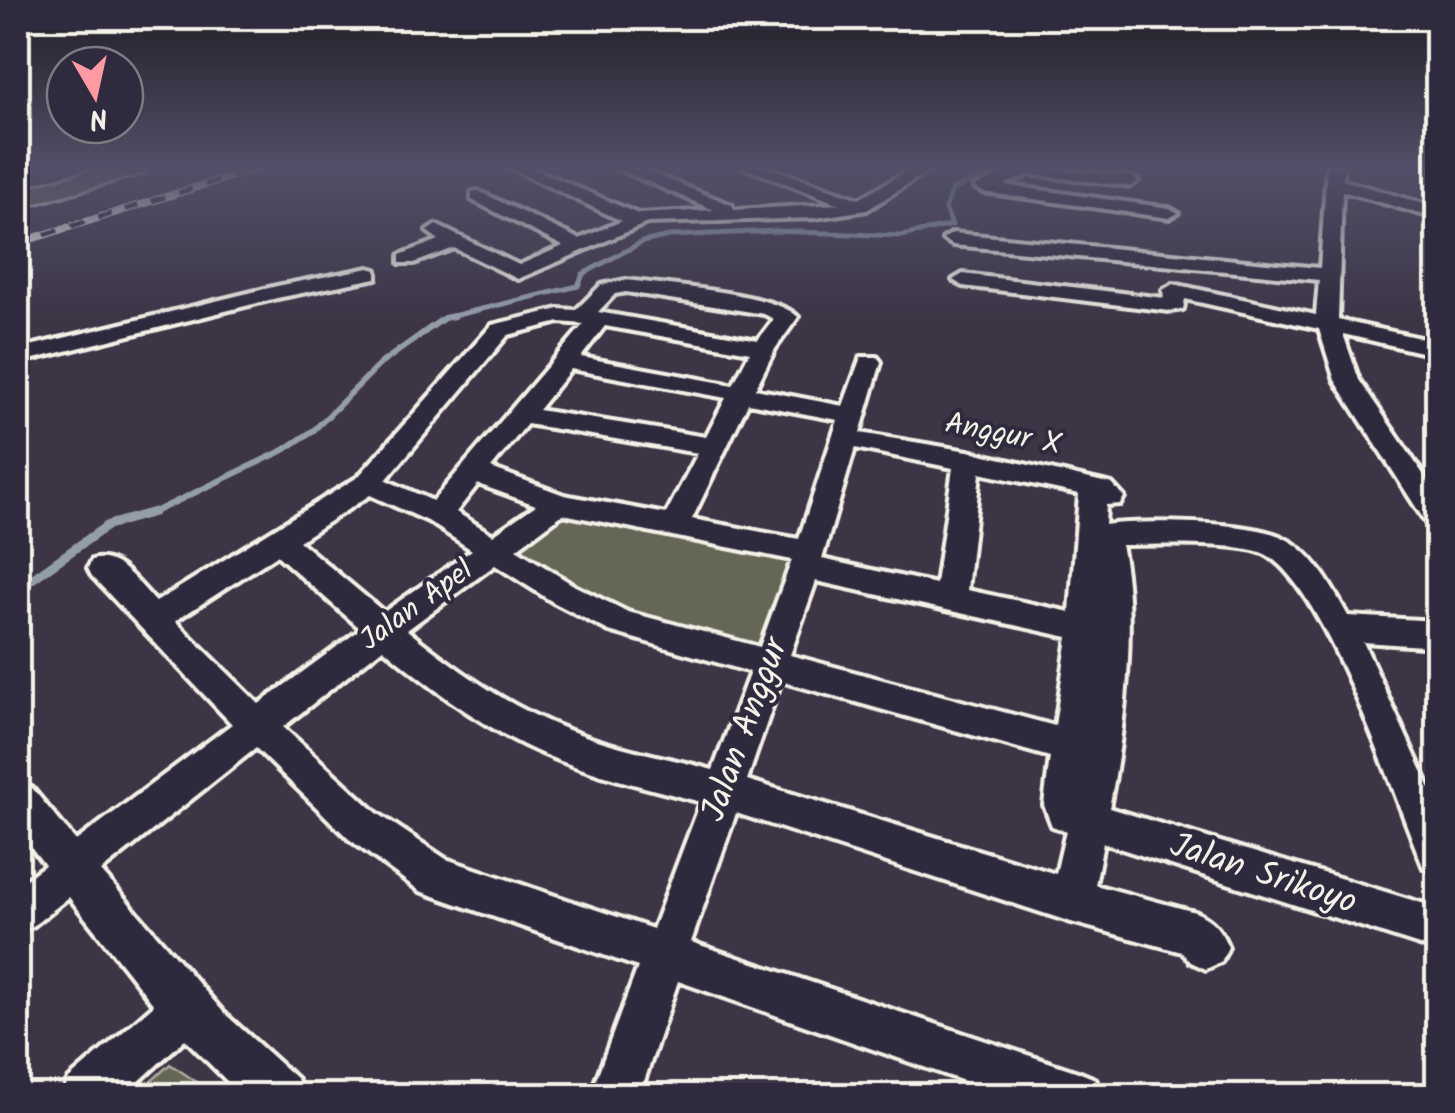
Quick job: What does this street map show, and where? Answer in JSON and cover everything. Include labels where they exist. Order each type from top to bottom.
[{"type":"street","points":[[523,219],[577,246]]},
{"type":"street","points":[[407,259],[445,236],[518,274],[636,220],[664,219]]},
{"type":"street","points":[[1332,219],[1327,321],[1347,380],[1438,519]]},
{"type":"street","points":[[953,239],[1328,275]]},
{"type":"street","points":[[962,280],[1175,304],[1162,257]]},
{"type":"street","points":[[18,356],[277,292],[370,274]]},
{"type":"street","points":[[438,514],[562,360],[608,289],[619,286],[778,310],[787,319],[764,348],[675,525]]},
{"type":"street","points":[[1172,290],[1438,348]]},
{"type":"street","points":[[153,619],[368,483],[492,336],[523,321],[559,314],[591,317],[764,348]]},
{"type":"street","name":"Anggur X","points":[[562,360],[740,394],[968,460],[1093,488],[1106,493],[1111,500],[1109,534]]},
{"type":"street","name":"Jalan Anggur","points":[[614,1096],[770,666],[869,362]]},
{"type":"street","points":[[520,415],[714,446]]},
{"type":"street","points":[[950,598],[968,460]]},
{"type":"street","points":[[472,472],[559,502],[675,525],[950,598],[1098,631]]},
{"type":"street","points":[[368,483],[438,514],[564,594],[620,622],[1086,752]]},
{"type":"street","points":[[1093,488],[1098,631]]},
{"type":"street","name":"Jalan Apel","points":[[18,911],[257,726],[559,502]]},
{"type":"street","points":[[1071,901],[1090,820],[1086,752],[1109,534],[1253,540],[1277,546],[1311,577],[1340,628],[1438,854]]},
{"type":"street","points":[[280,541],[459,690],[516,724],[582,754],[724,791],[1071,901],[1195,934],[1206,947]]},
{"type":"street","points":[[104,568],[257,726],[363,826],[435,876],[1078,1096]]},
{"type":"street","points":[[1340,628],[1438,634]]},
{"type":"street","points":[[18,801],[187,1006],[242,1066],[280,1096]]},
{"type":"street","name":"Jalan Srikoyo","points":[[1090,820],[1438,930]]},
{"type":"street","points":[[86,1096],[187,1006]]},
{"type":"green space","points":[[562,502],[806,552],[767,665],[619,619],[494,550]]},
{"type":"green space","points":[[170,1064],[216,1095],[136,1095]]},
{"type":"waterway","points":[[444,318],[578,286],[583,274],[642,242],[669,236],[776,231],[901,236],[952,225],[949,219]]},
{"type":"waterway","points":[[444,318],[454,316]]},
{"type":"waterway","points":[[148,515],[284,450],[314,430],[380,364],[444,318]]},
{"type":"waterway","points":[[18,589],[108,525],[154,512]]},
{"type":"railway","points":[[18,243],[95,219]]}]
